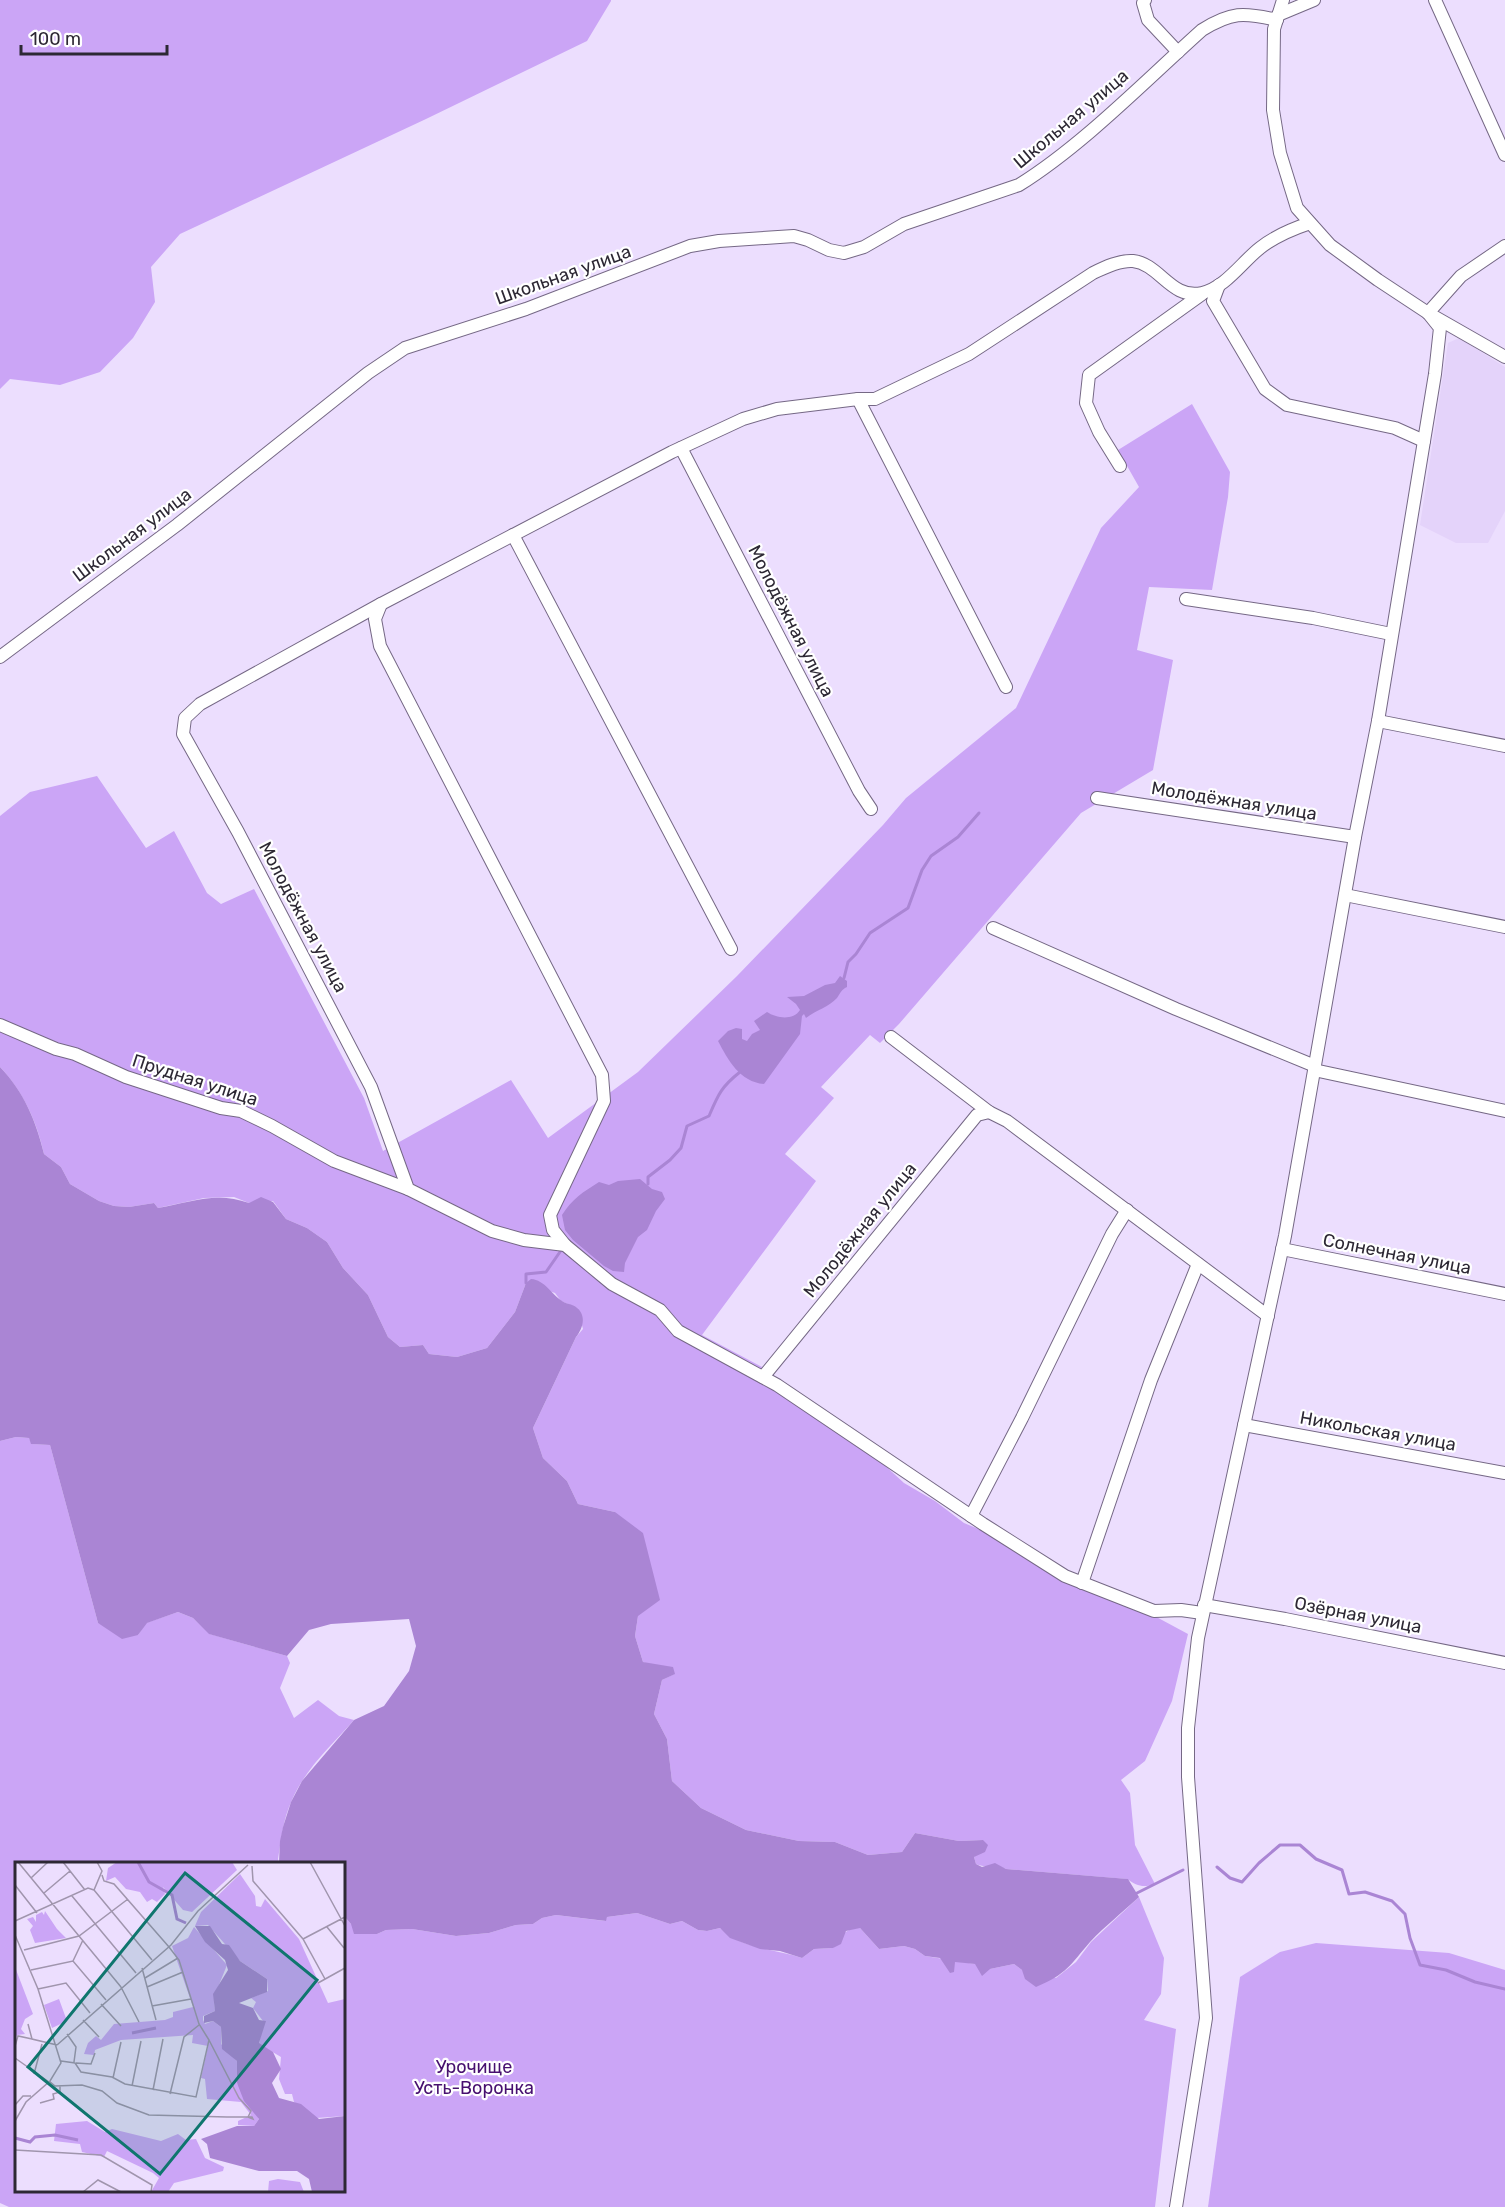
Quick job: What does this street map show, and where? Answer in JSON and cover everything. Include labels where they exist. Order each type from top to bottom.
[{"type":"street","points":[[1145,0],[1143,3],[1148,20],[1178,51]]},
{"type":"street","points":[[1283,0],[1274,29],[1273,110],[1280,153],[1297,208],[1330,245],[1428,312],[1505,357]]},
{"type":"street","points":[[1278,17],[1314,0]]},
{"type":"street","points":[[1435,0],[1505,155]]},
{"type":"street","name":"Школьная улица","points":[[0,657],[177,525],[368,373],[405,348],[526,309],[690,246],[719,241],[794,236],[829,250],[844,253],[864,248],[904,224],[1019,185],[1034,176],[1093,128],[1202,30],[1219,20],[1238,14],[1278,17]]},
{"type":"street","points":[[1120,466],[1099,432],[1086,403],[1089,375],[1203,293],[1219,285],[1260,248],[1285,232],[1310,223]]},
{"type":"street","points":[[1428,312],[1461,276],[1505,246]]},
{"type":"street","name":"Молодёжная улица","points":[[408,1190],[371,1087],[238,832],[183,734],[186,718],[200,704],[381,604],[681,448],[743,419],[777,409],[875,399],[969,354],[1093,273],[1113,264],[1131,261],[1145,264],[1172,287],[1188,294],[1203,293]]},
{"type":"street","points":[[1219,285],[1213,301],[1265,389],[1287,405],[1395,428],[1424,441]]},
{"type":"street","points":[[1176,2207],[1206,2018],[1197,1871],[1188,1777],[1192,1687],[1203,1609],[1282,1250],[1355,837],[1378,721],[1424,441],[1440,328],[1428,312]]},
{"type":"street","points":[[858,399],[1006,687]]},
{"type":"street","name":"Молодёжная улица","points":[[681,448],[858,791],[871,809]]},
{"type":"street","points":[[513,536],[731,949]]},
{"type":"street","points":[[1186,599],[1313,618],[1391,634]]},
{"type":"street","points":[[381,604],[375,619],[380,646],[602,1075],[604,1101],[550,1215],[553,1230],[565,1245],[612,1284],[660,1310],[678,1331],[763,1377],[971,1516],[1065,1576],[1082,1583],[1151,1380],[1198,1264]]},
{"type":"street","points":[[1378,721],[1505,747]]},
{"type":"street","name":"Молодёжная улица","points":[[1097,798],[1329,835],[1355,837]]},
{"type":"street","points":[[1345,895],[1505,927]]},
{"type":"street","points":[[993,928],[1176,1010],[1315,1068],[1505,1112]]},
{"type":"street","name":"Прудная улица","points":[[0,1025],[56,1049],[75,1054],[126,1077],[221,1108],[241,1111],[334,1161],[408,1190]]},
{"type":"street","points":[[891,1036],[989,1112],[1007,1120],[1268,1316]]},
{"type":"street","name":"Молодёжная улица","points":[[763,1377],[977,1115],[989,1112]]},
{"type":"street","points":[[408,1190],[492,1231],[524,1240],[565,1245]]},
{"type":"street","points":[[971,1516],[1112,1234],[1127,1210]]},
{"type":"street","name":"Солнечная улица","points":[[1282,1250],[1505,1294]]},
{"type":"street","name":"Никольская улица","points":[[1244,1425],[1505,1473]]},
{"type":"street","name":"Озёрная улица","points":[[1082,1583],[1154,1611],[1203,1609],[1285,1619],[1505,1663]]},
{"type":"shaded area","points":[[1459,338],[1505,367],[1505,511],[1488,543],[1456,543],[1420,525],[1448,343]]},
{"type":"shaded area","points":[[840,976],[847,981],[847,987],[830,1004],[806,1018],[804,1014],[802,1016],[800,1034],[764,1084],[748,1079],[736,1069],[718,1041],[728,1031],[736,1028],[742,1029],[742,1039],[747,1041],[752,1034],[760,1030],[754,1021],[767,1012],[775,1016],[789,1017],[800,1010],[787,997],[804,996],[825,985],[835,983]]},
{"type":"shaded area","points":[[0,1067],[16,1086],[28,1108],[44,1154],[61,1167],[70,1184],[99,1201],[114,1206],[129,1207],[154,1203],[158,1208],[215,1198],[249,1203],[261,1197],[273,1202],[286,1219],[307,1228],[327,1242],[343,1268],[368,1295],[388,1337],[400,1347],[423,1345],[429,1354],[457,1357],[487,1348],[515,1312],[526,1283],[531,1279],[540,1282],[562,1301],[579,1310],[583,1318],[580,1330],[533,1428],[543,1458],[567,1481],[578,1504],[615,1512],[643,1533],[660,1600],[638,1616],[635,1636],[643,1662],[673,1667],[675,1674],[662,1680],[654,1714],[667,1739],[672,1781],[701,1808],[746,1830],[799,1841],[835,1842],[868,1855],[902,1852],[915,1833],[959,1841],[983,1840],[988,1845],[985,1852],[974,1857],[976,1864],[982,1867],[995,1863],[1006,1869],[1128,1879],[1139,1897],[1096,1936],[1067,1968],[1055,1978],[1036,1987],[1025,1979],[1022,1970],[1014,1964],[990,1969],[982,1976],[975,1964],[955,1962],[954,1972],[950,1973],[940,1958],[925,1956],[915,1949],[904,1946],[879,1949],[860,1928],[846,1931],[841,1944],[833,1948],[814,1949],[802,1958],[780,1951],[760,1949],[730,1938],[720,1928],[707,1931],[698,1930],[682,1921],[670,1924],[637,1913],[607,1917],[606,1921],[556,1915],[542,1918],[533,1924],[516,1925],[489,1933],[456,1936],[412,1929],[386,1930],[377,1934],[354,1934],[351,1924],[345,1917],[345,1862],[279,1862],[280,1841],[291,1802],[302,1781],[354,1720],[384,1706],[409,1671],[416,1646],[409,1619],[331,1624],[309,1630],[287,1656],[209,1634],[193,1618],[178,1612],[147,1623],[138,1635],[122,1639],[98,1623],[50,1445],[31,1444],[29,1438],[16,1437],[0,1441]]},
{"type":"shaded area","points":[[640,1179],[652,1189],[662,1192],[665,1199],[647,1230],[638,1237],[625,1263],[624,1272],[613,1271],[573,1240],[565,1230],[562,1215],[578,1196],[599,1182],[609,1185],[618,1181]]},
{"type":"green space","points":[[0,0],[611,1],[587,41],[180,234],[151,267],[155,302],[133,338],[100,372],[60,385],[10,379],[0,389]]},
{"type":"green space","points":[[1192,404],[1230,472],[1228,497],[1212,590],[1149,587],[1137,650],[1173,660],[1153,770],[1081,813],[899,1024],[880,1043],[870,1035],[821,1087],[834,1098],[785,1154],[816,1181],[702,1335],[762,1367],[757,1378],[880,1461],[904,1483],[935,1501],[964,1523],[981,1530],[1046,1571],[1149,1613],[1188,1634],[1172,1701],[1145,1761],[1121,1780],[1130,1793],[1135,1845],[1155,1884],[1144,1886],[1127,1879],[1006,1869],[976,1864],[974,1857],[983,1840],[959,1841],[915,1833],[902,1852],[868,1855],[835,1842],[799,1841],[746,1830],[701,1808],[672,1781],[667,1739],[654,1714],[662,1680],[674,1674],[643,1662],[635,1636],[638,1616],[615,1512],[578,1504],[567,1481],[543,1458],[533,1428],[576,1337],[583,1329],[577,1308],[561,1301],[555,1293],[526,1283],[515,1312],[487,1348],[457,1357],[429,1354],[423,1345],[400,1347],[388,1337],[368,1295],[343,1268],[327,1242],[307,1228],[286,1219],[273,1201],[249,1203],[234,1197],[204,1198],[158,1208],[154,1203],[129,1207],[114,1206],[99,1201],[70,1184],[61,1167],[44,1154],[28,1108],[16,1086],[0,1067],[0,816],[30,792],[97,776],[146,848],[174,831],[207,893],[221,904],[254,889],[364,1098],[383,1151],[511,1080],[548,1138],[638,1072],[737,976],[883,825],[906,798],[1016,708],[1101,528],[1139,487],[1118,450]]},
{"type":"green space","name":"Урочище Усть-Воронка","points":[[16,1437],[29,1438],[32,1444],[50,1445],[98,1623],[138,1635],[146,1623],[178,1612],[193,1618],[210,1634],[287,1656],[290,1663],[280,1688],[294,1718],[318,1700],[339,1716],[354,1720],[320,1758],[297,1789],[284,1822],[279,1862],[15,1862],[15,2192],[345,2192],[345,1917],[351,1924],[377,1934],[386,1930],[412,1929],[456,1936],[489,1933],[516,1925],[533,1924],[542,1918],[556,1915],[605,1921],[607,1917],[637,1913],[670,1924],[682,1921],[698,1930],[707,1931],[720,1928],[748,1944],[802,1958],[814,1949],[833,1948],[847,1931],[860,1928],[879,1949],[904,1946],[915,1949],[925,1956],[975,1964],[990,1969],[1014,1964],[1022,1970],[1056,1978],[1076,1962],[1091,1942],[1139,1897],[1164,1958],[1161,1994],[1144,2020],[1176,2029],[1155,2207],[9,2207],[0,2203],[0,1441]]},
{"type":"green space","points":[[1316,1943],[1449,1953],[1505,1970],[1505,2207],[1208,2207],[1240,1977],[1280,1952]]},
{"type":"waterway","points":[[844,978],[848,962],[870,933],[908,908],[922,870],[931,856],[958,837],[979,813]]},
{"type":"waterway","points":[[648,1184],[648,1177],[681,1148],[687,1126],[709,1116],[728,1082],[740,1072]]},
{"type":"waterway","points":[[526,1283],[526,1274],[546,1272],[562,1249]]},
{"type":"waterway","points":[[1217,1867],[1230,1878],[1242,1882],[1280,1845],[1300,1845],[1316,1859],[1342,1870],[1349,1894],[1365,1892],[1392,1901],[1405,1914],[1410,1938],[1420,1965],[1446,1970],[1475,1982],[1505,1989]]},
{"type":"waterway","points":[[1137,1893],[1183,1870]]}]
